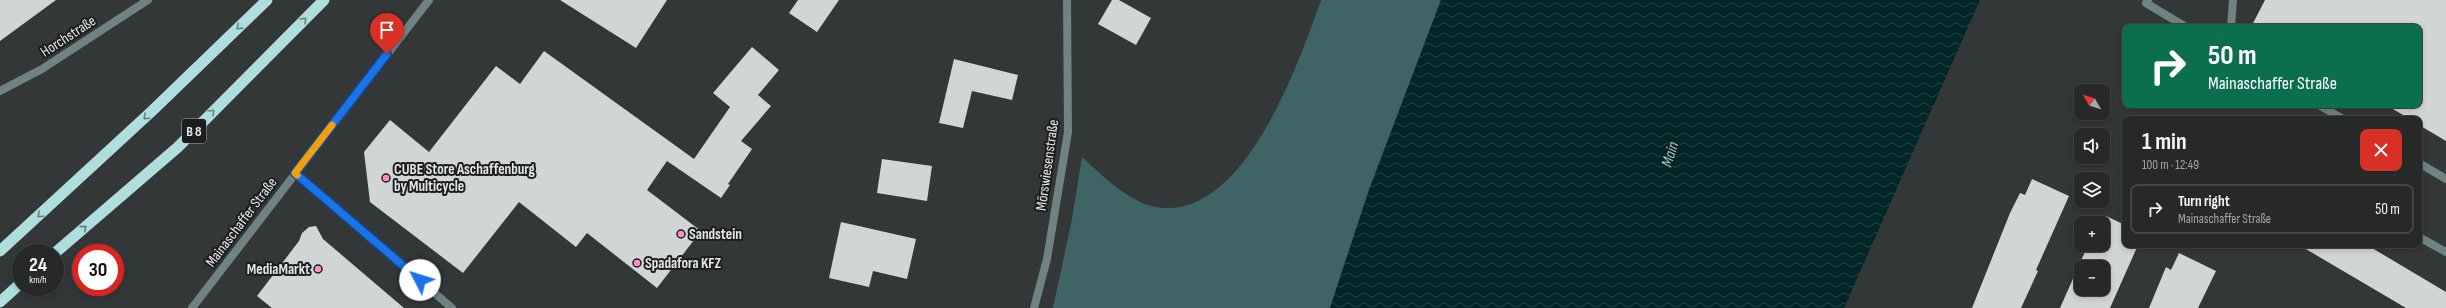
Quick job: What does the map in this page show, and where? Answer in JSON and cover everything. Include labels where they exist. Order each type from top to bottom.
[{"type":"highway","points":[[0,251],[152,112],[267,0]]},
{"type":"highway","name":"B 8","points":[[64,245],[178,147],[324,0]]},
{"type":"highway","points":[[0,302],[12,291]]},
{"type":"street","name":"Horchstraße","points":[[0,91],[42,69],[148,0]]},
{"type":"street","name":"Mainaschaffer Straße","points":[[192,308],[429,0]]},
{"type":"street","name":"Mörswiesenstraße","points":[[1034,308],[1047,260],[1068,132],[1067,0]]},
{"type":"street","points":[[2148,0],[2146,3],[2181,24]]},
{"type":"street","points":[[2231,24],[2233,0]]},
{"type":"street","points":[[2324,108],[2338,116]]},
{"type":"street","points":[[2422,165],[2446,179]]},
{"type":"street","points":[[295,173],[452,308]]},
{"type":"street","points":[[2422,239],[2446,252]]},
{"type":"shaded area","points":[[1321,0],[1441,0],[1369,190],[1330,308],[1053,308],[1072,219],[1082,157],[1109,182],[1130,197],[1153,206],[1165,208],[1194,203],[1221,186],[1245,160],[1266,129],[1299,60]]},
{"type":"water","name":"Main","points":[[1441,0],[1980,0],[1844,308],[1330,308],[1369,190]]},
{"type":"building","points":[[0,0],[56,0],[0,41]]},
{"type":"building","points":[[560,0],[667,0],[636,48]]},
{"type":"building","points":[[798,0],[839,0],[817,32],[789,13]]},
{"type":"building","points":[[1112,0],[1119,0],[1151,18],[1136,45],[1098,24]]},
{"type":"building","points":[[2265,0],[2446,0],[2446,141],[2422,127],[2422,116],[2405,116],[2391,108],[2422,108],[2422,24],[2253,24]]},
{"type":"building","points":[[752,47],[779,70],[758,95],[771,106],[741,141],[752,149],[728,184],[730,185],[721,198],[667,161],[647,190],[701,231],[657,288],[587,233],[576,247],[519,202],[463,273],[370,202],[364,152],[390,120],[429,152],[496,66],[520,84],[544,51],[694,159],[730,107],[713,93]]},
{"type":"building","points":[[954,59],[1018,75],[1012,100],[972,91],[963,128],[939,123]]},
{"type":"building","points":[[882,159],[932,166],[927,201],[877,193]]},
{"type":"building","points":[[2032,179],[2069,196],[2021,308],[1972,308],[2010,213],[2020,193],[2025,195]]},
{"type":"building","points":[[2110,218],[2122,224],[2122,248],[2137,248],[2110,308],[2060,308],[2074,276],[2074,296],[2110,296],[2110,260],[2081,260],[2085,252],[2110,252]]},
{"type":"building","points":[[841,222],[916,239],[907,279],[873,271],[869,287],[829,278]]},
{"type":"building","name":"MediaMarkt","points":[[316,226],[323,239],[404,308],[272,308],[257,296],[299,241],[302,233],[309,227]]},
{"type":"building","points":[[2304,248],[2372,248],[2446,292],[2446,308],[2406,308]]},
{"type":"building","points":[[2179,253],[2216,271],[2198,308],[2149,308],[2166,267],[2171,270]]},
{"type":"slow traffic","points":[[297,175],[295,173],[332,125]]},
{"type":"place","name":"CUBE Store Aschaffenburg by Multicycle","points":[[386,178]]},
{"type":"place","name":"Sandstein","points":[[681,234]]},
{"type":"place","name":"Spadafora KFZ","points":[[637,263]]},
{"type":"place","name":"MediaMarkt","points":[[318,269]]},
{"type":"route","points":[[387,54],[295,173],[420,280]]}]
